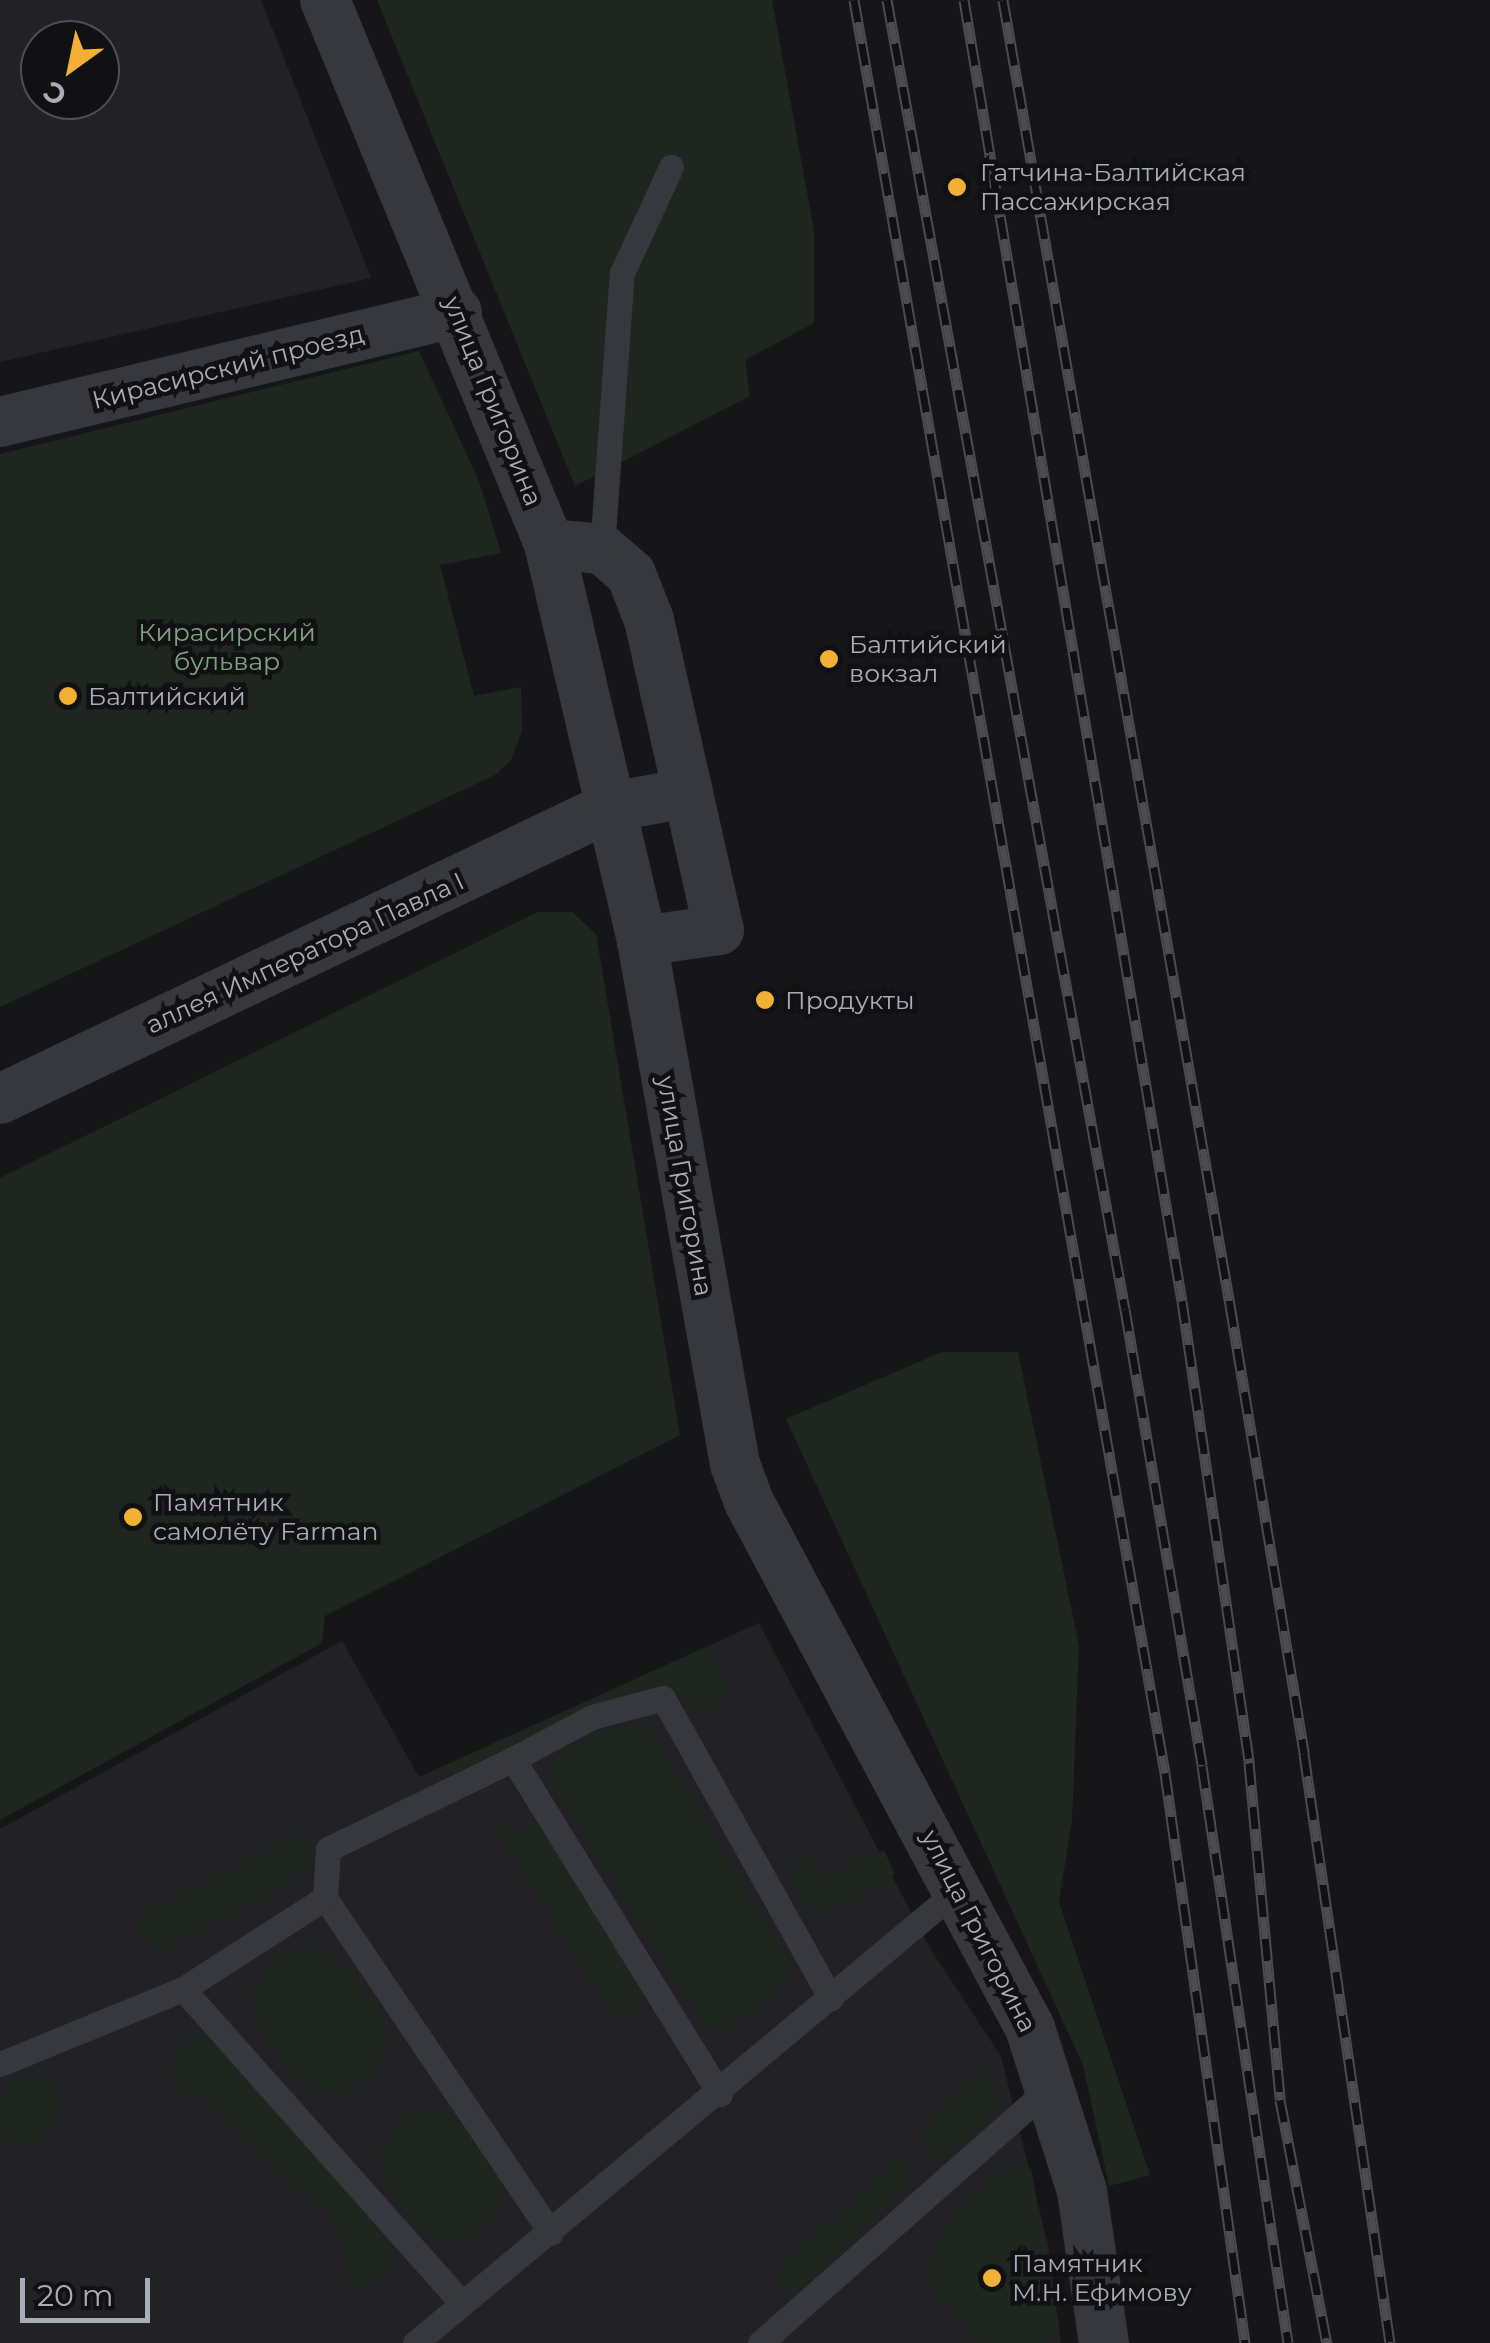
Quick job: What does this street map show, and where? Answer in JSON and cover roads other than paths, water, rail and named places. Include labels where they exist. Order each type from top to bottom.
[{"type":"street","name":"улица Григорина","points":[[325,0],[457,312],[549,544],[642,941],[735,1464],[749,1502],[959,1889],[1054,2085],[1082,2191],[1104,2343]]},
{"type":"street","name":"Кирасирский проезд","points":[[0,422],[457,312]]},
{"type":"street","points":[[549,544],[602,550],[632,574],[650,620],[719,930],[642,941]]},
{"type":"street","name":"аллея Императора Павла I","points":[[0,1099],[610,807],[688,793]]},
{"type":"lane","points":[[602,550],[622,273],[671,168]]},
{"type":"lane","points":[[551,2233],[325,1898],[328,1849],[592,1717],[663,1698],[830,1998]]},
{"type":"lane","points":[[514,1759],[720,2094]]},
{"type":"lane","points":[[415,2343],[720,2094],[959,1889]]},
{"type":"lane","points":[[0,2064],[183,1989],[325,1898]]},
{"type":"lane","points":[[183,1989],[461,2302]]},
{"type":"lane","points":[[760,2343],[1054,2085]]},
{"type":"railway","points":[[854,0],[1165,1773],[1245,2343]]},
{"type":"railway","points":[[887,0],[1125,1309],[1202,1766],[1288,2343]]},
{"type":"railway","points":[[964,0],[1182,1301],[1249,1763],[1280,2100],[1327,2343]]},
{"type":"railway","points":[[1003,0],[1230,1305],[1304,1754],[1390,2343]]},
{"type":"place","name":"Гатчина-Балтийская Пассажирская","points":[[957,187]]},
{"type":"place","name":"Балтийский вокзал","points":[[829,659]]},
{"type":"place","name":"Балтийский","points":[[68,696]]},
{"type":"place","name":"Продукты","points":[[765,1000]]},
{"type":"place","name":"Памятник самолёту Farman","points":[[133,1517]]},
{"type":"place","name":"Памятник М.Н. Ефимову","points":[[992,2278]]},
{"type":"park label","name":"Кирасирский бульвар","points":[[227,648]]}]
